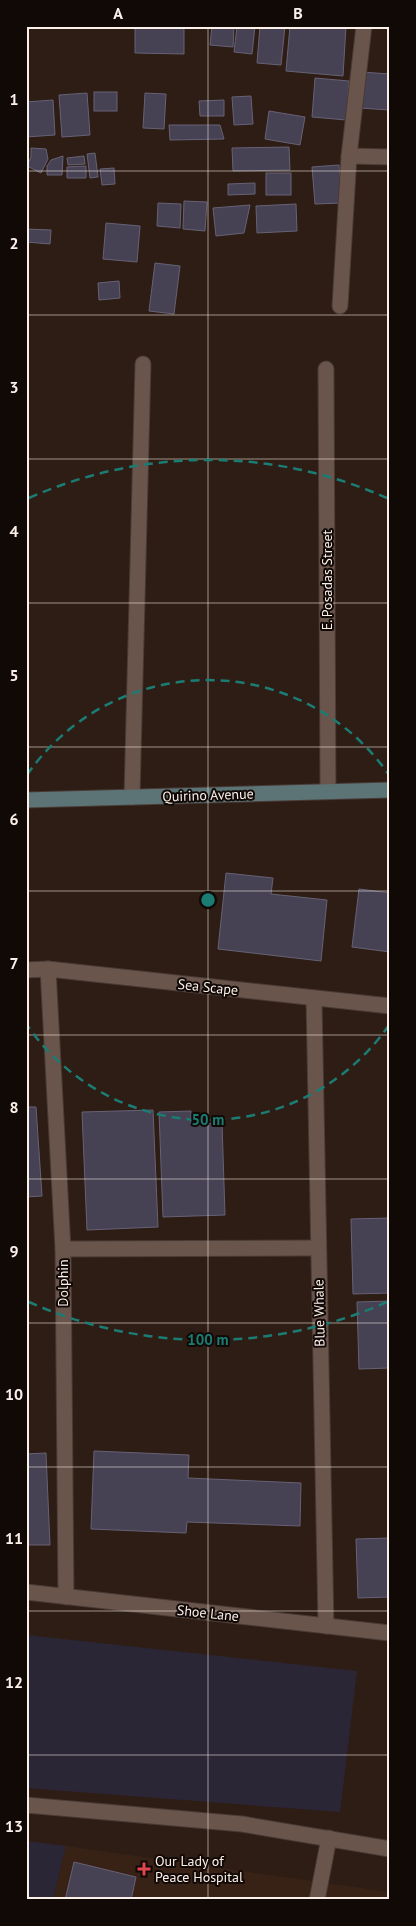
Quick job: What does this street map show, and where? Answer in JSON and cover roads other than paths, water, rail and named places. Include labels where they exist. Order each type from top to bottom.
[{"type":"main road","name":"Quirino Avenue","points":[[26,800],[390,790]]},
{"type":"street","points":[[340,306],[348,156],[364,26]]},
{"type":"street","points":[[348,156],[390,157]]},
{"type":"street","points":[[132,797],[143,364]]},
{"type":"street","name":"E. Posadas Street","points":[[326,369],[328,792]]},
{"type":"street","name":"Sea Scape","points":[[26,970],[48,969],[390,1006]]},
{"type":"street","name":"Dolphin","points":[[48,969],[63,1249],[66,1597]]},
{"type":"street","name":"Blue Whale","points":[[314,999],[326,1626]]},
{"type":"street","points":[[63,1249],[318,1248]]},
{"type":"street","name":"Shoe Lane","points":[[26,1592],[390,1633]]},
{"type":"street","points":[[26,1805],[242,1824],[390,1849]]},
{"type":"street","points":[[317,1900],[329,1838]]},
{"type":"place","name":"Our Lady of Peace Hospital","points":[[144,1869]]}]
